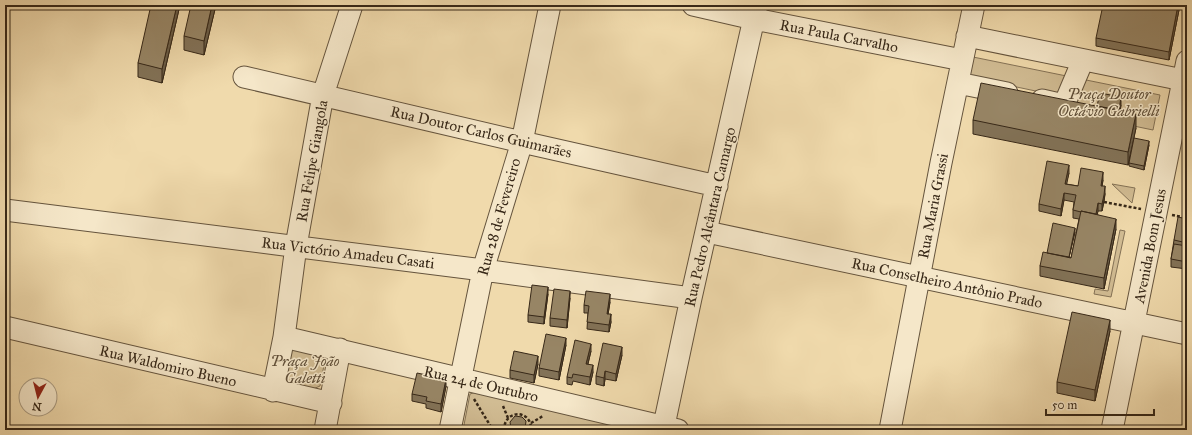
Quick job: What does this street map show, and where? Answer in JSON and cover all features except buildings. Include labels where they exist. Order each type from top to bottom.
[{"type":"street","name":"Rua Felipe Giangola","points":[[273,391],[284,337],[296,246],[323,95],[352,5]]},
{"type":"street","name":"Rua 28 de Fevereiro","points":[[450,430],[465,386],[483,270],[522,142],[550,5]]},
{"type":"street","name":"Rua Paula Carvalho","points":[[693,5],[756,12],[962,60]]},
{"type":"street","name":"Rua Maria Grassi","points":[[890,430],[941,163],[974,5]]},
{"type":"street","name":"Rua Pedro Alcântara Camargo","points":[[669,429],[691,298],[756,12]]},
{"type":"street","points":[[967,36],[1083,60],[1185,70]]},
{"type":"street","points":[[958,83],[1064,105],[1083,60]]},
{"type":"street","name":"Avenida Bom Jesus","points":[[1112,430],[1134,323],[1164,214],[1182,111],[1185,70]]},
{"type":"street","name":"Rua Doutor Carlos Guimarães","points":[[244,77],[717,186]]},
{"type":"street","name":"Rua Victório Amadeu Casati","points":[[5,210],[296,246],[691,298]]},
{"type":"street","name":"Rua Conselheiro Antônio Prado","points":[[707,232],[1187,334]]},
{"type":"street","name":"Rua Waldomiro Bueno","points":[[5,327],[273,391],[331,403]]},
{"type":"street","name":"Rua 24 de Outubro","points":[[284,337],[340,349],[465,386],[669,429]]},
{"type":"street","points":[[325,430],[340,349]]},
{"type":"path","points":[[1104,202],[1187,218]]},
{"type":"path","points":[[465,386],[493,430]]},
{"type":"path","points":[[504,430],[504,426],[508,418],[516,414],[525,416],[529,420],[531,423],[531,430]]},
{"type":"green space","name":"Praça Doutor Octávio Gabrielli","points":[[973,57],[1160,95],[1153,130],[1066,112],[1069,98],[969,77]]},
{"type":"green space","points":[[1112,184],[1135,188],[1132,203]]},
{"type":"green space","points":[[1120,230],[1125,231],[1111,297],[1094,294],[1095,289],[1108,291]]},
{"type":"green space","name":"Praça João Galetti","points":[[293,349],[321,355],[325,360],[320,386],[313,389],[289,384],[285,379],[288,354]]},
{"type":"green space","points":[[476,392],[642,430],[463,430],[470,394]]}]
